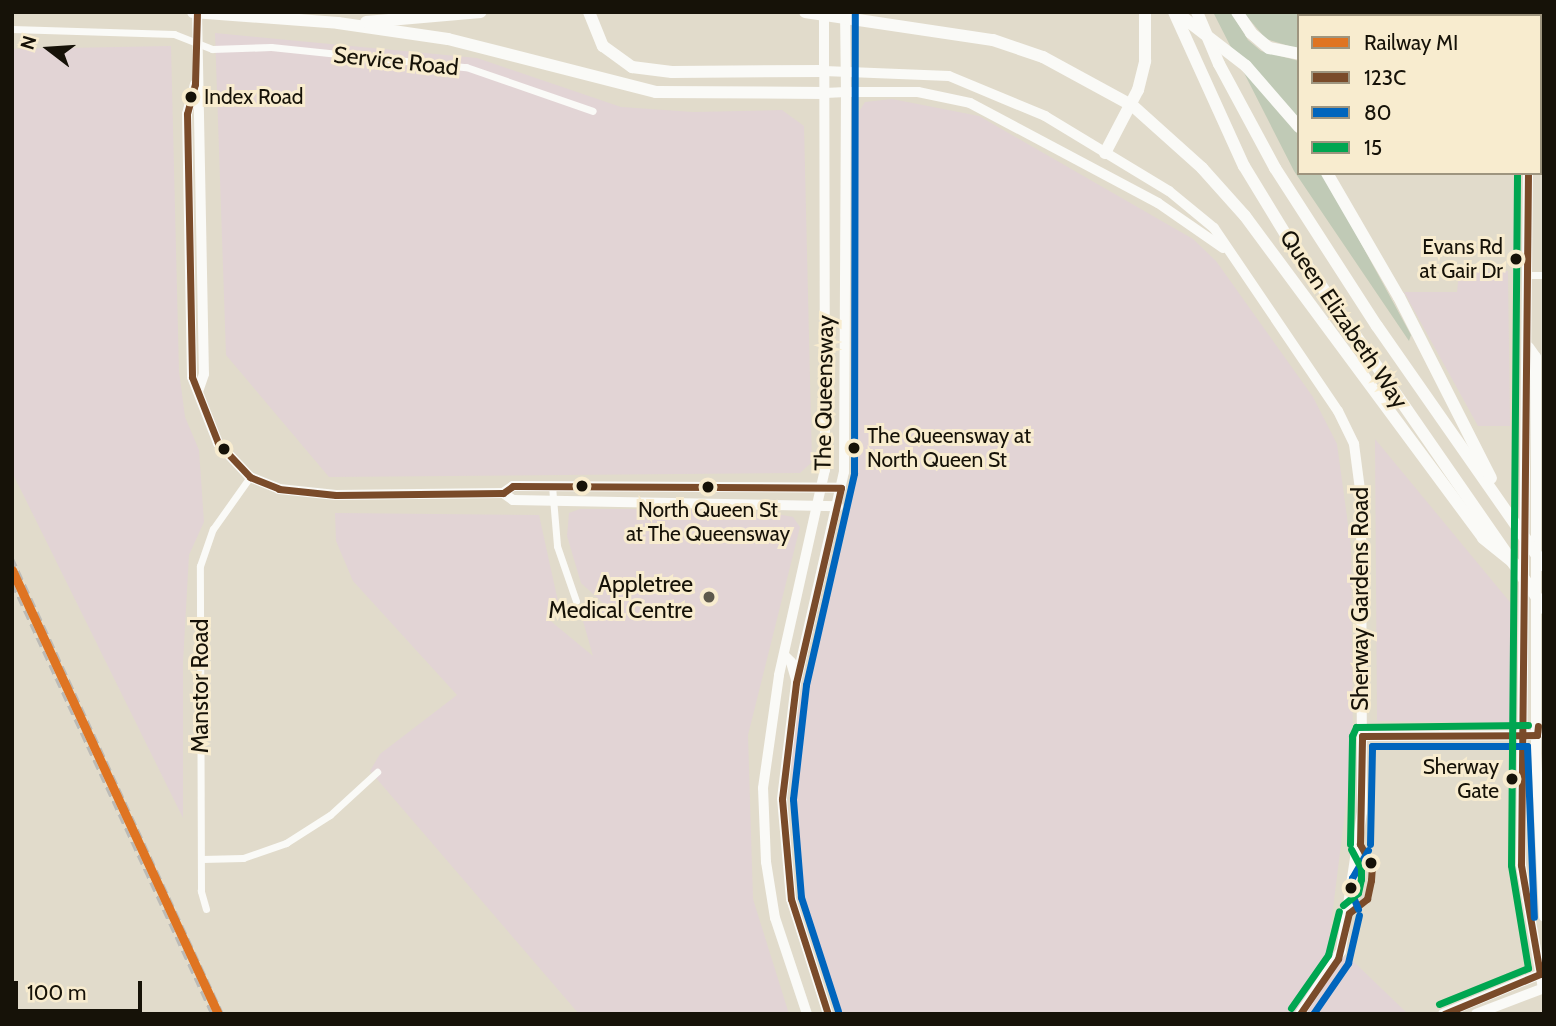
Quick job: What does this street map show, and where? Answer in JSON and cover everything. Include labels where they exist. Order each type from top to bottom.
[{"type":"highway","points":[[195,12],[338,23],[448,39],[656,92],[825,93]]},
{"type":"highway","points":[[338,23],[481,12]]},
{"type":"highway","points":[[589,12],[603,46],[632,67],[672,72],[824,71]]},
{"type":"highway","points":[[805,12],[993,40],[1043,57],[1106,90],[1159,127],[1245,216],[1483,538],[1514,564]]},
{"type":"highway","points":[[1105,153],[1138,90],[1146,61],[1145,12]]},
{"type":"highway","points":[[1175,12],[1223,45],[1270,92],[1297,125]]},
{"type":"highway","name":"Queen Elizabeth Way","points":[[1175,12],[1244,166],[1286,235],[1544,608]]},
{"type":"highway","name":"Queen Elizabeth Way","points":[[1197,12],[1219,64],[1275,168],[1377,326],[1544,565]]},
{"type":"highway","points":[[1237,12],[1251,33],[1269,48],[1297,54]]},
{"type":"highway","points":[[1328,175],[1399,297],[1510,516]]},
{"type":"main road","points":[[195,12],[195,84],[187,114],[190,355],[198,391],[218,443],[250,477],[279,489],[317,495],[503,493],[513,486],[841,488]]},
{"type":"main road","name":"The Queensway","points":[[807,1014],[782,948],[764,833],[765,753],[818,506],[828,417],[824,12]]},
{"type":"main road","name":"The Queensway","points":[[828,1014],[801,939],[786,871],[782,799],[796,683],[841,488],[845,12]]},
{"type":"main road","name":"Sherway Gardens Road","points":[[824,71],[949,76],[998,93],[1105,153],[1198,211],[1327,393],[1354,444],[1361,497],[1360,844],[1344,941],[1336,961],[1300,1014]]},
{"type":"main road","name":"Sherway Gardens Road","points":[[825,93],[918,92],[970,103],[1158,203],[1226,251]]},
{"type":"main road","points":[[1096,170],[1105,153]]},
{"type":"main road","points":[[1110,177],[1119,162]]},
{"type":"main road","points":[[1476,1014],[1544,988],[1521,875],[1525,654],[1523,359],[1529,347],[1528,175]]},
{"type":"main road","points":[[1529,347],[1536,358],[1538,671],[1544,917]]},
{"type":"main road","points":[[503,493],[513,500],[838,506]]},
{"type":"main road","points":[[784,655],[795,671],[796,683]]},
{"type":"main road","points":[[1362,736],[1541,735]]},
{"type":"main road","points":[[1443,1014],[1542,973]]},
{"type":"street","points":[[12,29],[83,28],[195,40]]},
{"type":"street","name":"Service Road","points":[[195,40],[212,48],[271,47],[466,67],[593,111]]},
{"type":"street","points":[[1528,275],[1544,275]]},
{"type":"street","name":"Manstor Road","points":[[206,909],[202,859],[200,566],[213,528],[250,477]]},
{"type":"street","points":[[552,486],[557,546],[576,601]]},
{"type":"street","points":[[202,859],[243,859],[286,843],[330,815],[377,772]]},
{"type":"shaded area","points":[[215,33],[477,58],[621,107],[693,112],[782,110],[804,126],[812,462],[800,473],[329,477],[226,355]]},
{"type":"shaded area","points":[[171,46],[179,371],[185,417],[199,450],[204,522],[189,555],[183,662],[183,818],[12,472],[12,49]]},
{"type":"shaded area","points":[[892,99],[979,116],[1193,239],[1216,261],[1313,397],[1337,444],[1351,546],[1353,749],[1328,948],[1354,962],[1408,1014],[839,1014],[817,956],[802,893],[792,826],[791,752],[804,677],[845,534],[857,468],[858,113],[865,102]]},
{"type":"shaded area","points":[[1508,271],[1510,426],[1478,426],[1404,292],[1457,292],[1459,272]]},
{"type":"shaded area","points":[[1375,439],[1514,607],[1513,723],[1377,721]]},
{"type":"shaded area","points":[[580,509],[678,509],[782,515],[793,517],[800,527],[748,735],[753,899],[789,1014],[579,1014],[370,771],[380,754],[457,695],[353,581],[336,541],[335,513],[539,515],[559,606],[547,618],[593,656],[583,621],[603,603],[581,583],[567,536],[569,513]]},
{"type":"green space","points":[[1213,12],[1231,12],[1248,40],[1261,51],[1297,60],[1297,175],[1329,175],[1338,201],[1411,335],[1409,341],[1294,171]]},
{"type":"green space","points":[[1243,12],[1355,12],[1297,14],[1297,48],[1266,39]]},
{"type":"green space","points":[[1371,12],[1513,12],[1513,14]]},
{"type":"railway","points":[[12,557],[223,1014]]},
{"type":"railway","points":[[12,583],[212,1014]]},
{"type":"rail line","name":"MI","points":[[12,570],[218,1014]]},
{"type":"transit line","name":"123C","points":[[197,12],[195,84],[187,114],[192,377],[218,443],[250,477],[279,489],[336,495],[503,493],[513,486],[841,488],[796,683],[782,799],[791,899],[828,1014]]},
{"type":"transit line","name":"80","points":[[838,1011],[801,897],[793,799],[806,685],[854,473],[855,12]]},
{"type":"transit line","name":"15","points":[[1439,1004],[1528,968],[1511,865],[1517,175]]},
{"type":"transit line","name":"123C","points":[[1444,1014],[1540,974],[1521,865],[1528,175]]},
{"type":"transit line","name":"15","points":[[1350,844],[1352,736],[1356,727],[1528,725]]},
{"type":"transit line","name":"123C","points":[[1362,736],[1537,735],[1538,726]]},
{"type":"transit line","name":"123C","points":[[1360,844],[1362,736]]},
{"type":"transit line","name":"80","points":[[1370,844],[1372,746],[1527,746],[1534,917]]},
{"type":"transit line","name":"123C","points":[[1349,913],[1367,899],[1371,880],[1372,866],[1360,844]]},
{"type":"transit line","name":"15","points":[[1343,905],[1358,893],[1361,879],[1361,868],[1351,849]]},
{"type":"transit line","name":"80","points":[[1358,909],[1351,892],[1352,878],[1368,850]]},
{"type":"transit line","name":"15","points":[[1291,1008],[1328,955],[1339,911]]},
{"type":"transit line","name":"123C","points":[[1300,1014],[1338,959],[1349,913]]},
{"type":"transit line","name":"80","points":[[1313,1014],[1348,963],[1359,915]]},
{"type":"place","name":"Index Road","points":[[191,97]]},
{"type":"place","name":"Evans Rd at Gair Dr","points":[[1516,259]]},
{"type":"place","name":"The Queensway at North Queen St","points":[[854,448]]},
{"type":"place","name":"North Queen St at The Queensway","points":[[708,487]]},
{"type":"place","name":"Appletree Medical Centre","points":[[709,597]]},
{"type":"place","name":"Sherway Gate","points":[[1512,779]]}]
